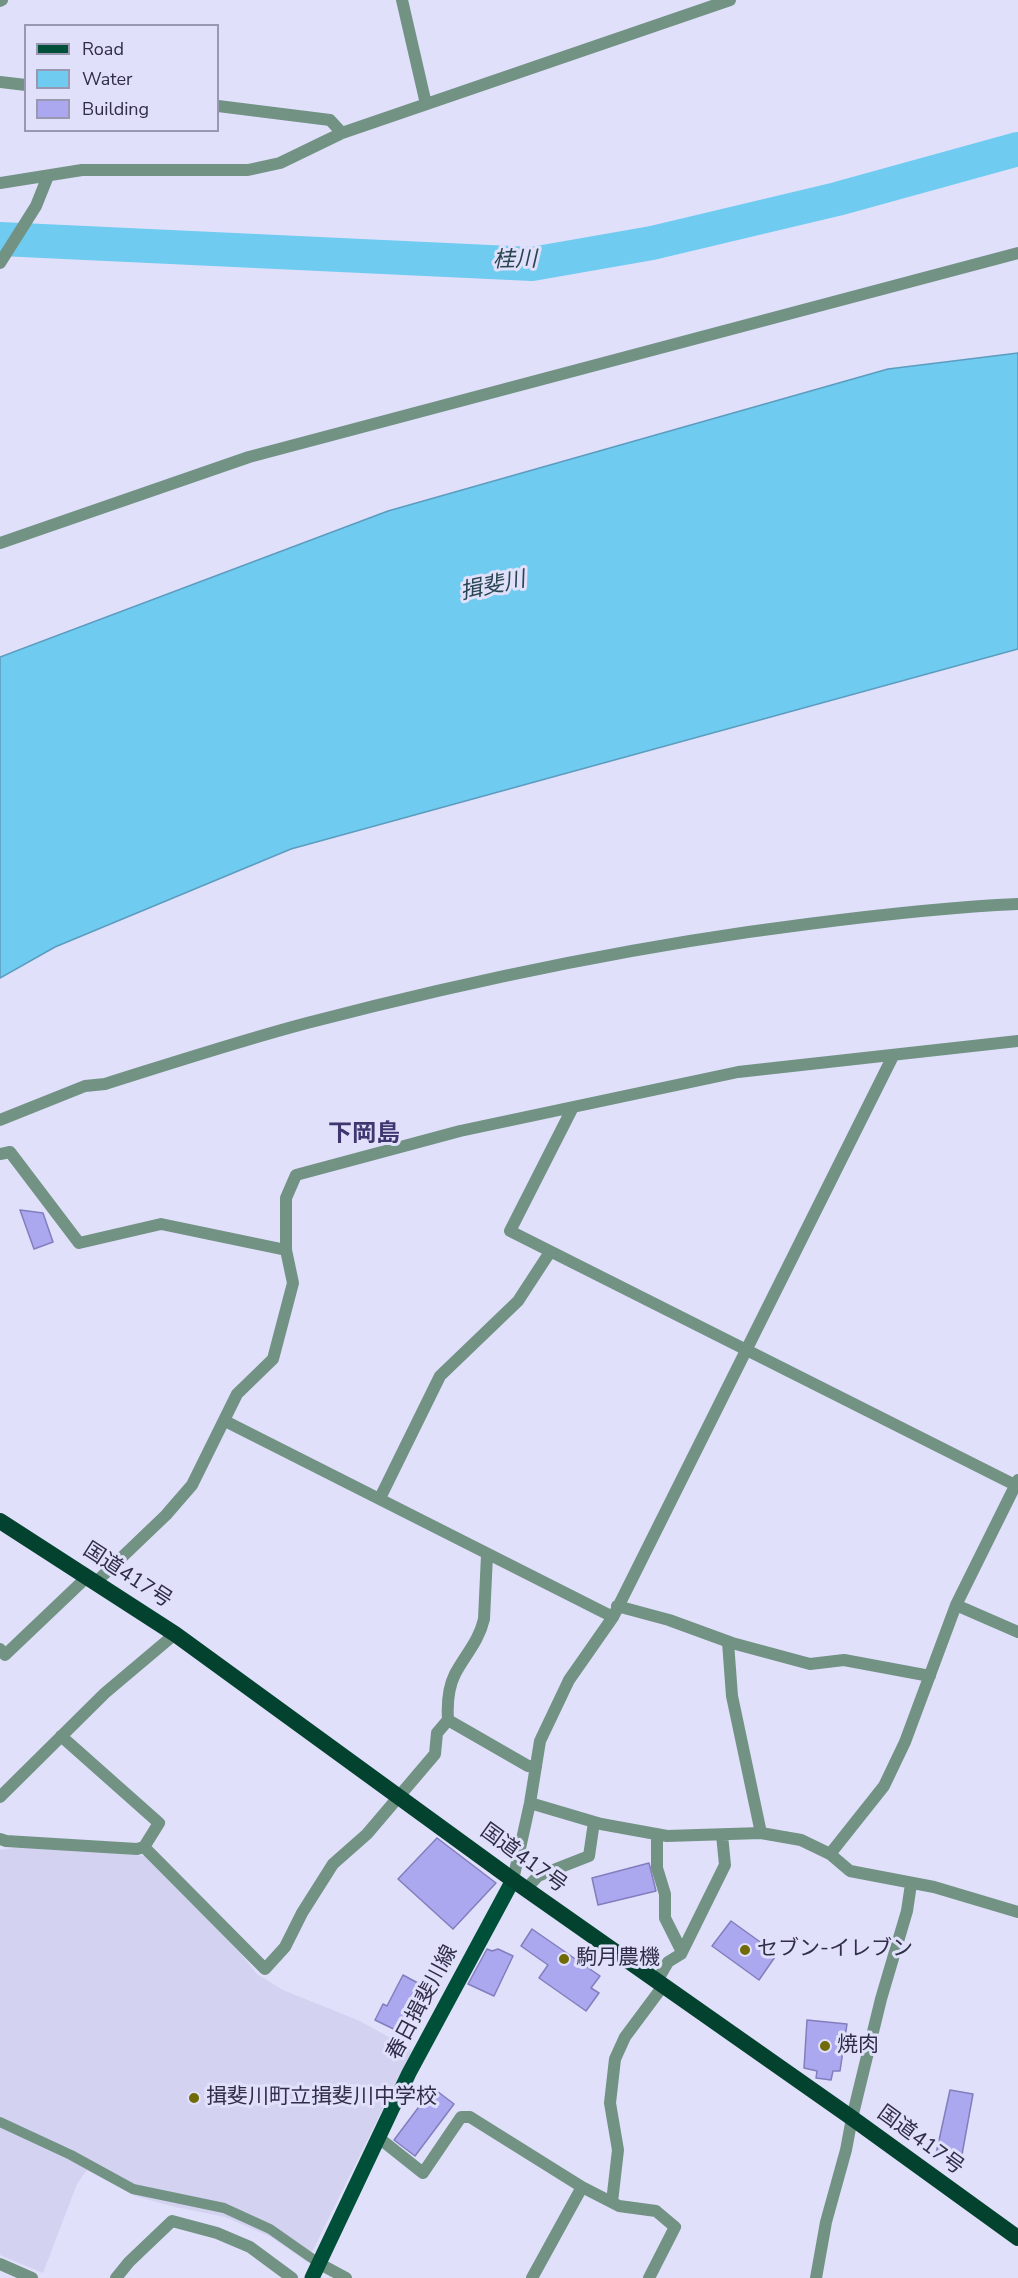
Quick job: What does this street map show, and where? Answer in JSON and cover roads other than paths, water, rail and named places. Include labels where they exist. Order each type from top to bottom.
[{"type":"highway","name":"国道417号","points":[[0,1521],[175,1634],[519,1885],[852,2118],[1018,2238]]},
{"type":"main road","name":"春日揖斐川線","points":[[312,2278],[410,2073],[519,1885]]},
{"type":"street","points":[[402,0],[426,104]]},
{"type":"street","points":[[0,183],[82,170],[248,170],[280,163],[342,132],[730,0]]},
{"type":"street","points":[[0,82],[24,85]]},
{"type":"street","points":[[219,106],[330,120],[342,132]]},
{"type":"street","points":[[0,263],[36,206],[48,176]]},
{"type":"street","points":[[0,543],[249,457],[1018,253]]},
{"type":"street","points":[[0,1120],[85,1086],[105,1084],[297,1026],[554,965],[672,943],[776,928],[886,914],[1018,904]]},
{"type":"street","points":[[0,1649],[5,1655],[166,1515],[192,1485],[237,1394],[273,1359],[293,1283],[286,1250],[286,1198],[296,1174],[460,1131],[738,1072],[1018,1041]]},
{"type":"street","points":[[519,1885],[540,1741],[569,1680],[615,1611],[893,1056]]},
{"type":"street","points":[[573,1107],[510,1231],[746,1351],[1016,1482],[956,1605],[905,1742],[884,1785],[830,1854]]},
{"type":"street","points":[[0,1154],[10,1152],[80,1243],[161,1224],[286,1250]]},
{"type":"street","points":[[380,1498],[440,1376],[518,1301],[550,1252]]},
{"type":"street","points":[[225,1421],[380,1498],[487,1555],[615,1611],[669,1620],[728,1642],[810,1664],[844,1660],[930,1676]]},
{"type":"street","points":[[144,1847],[265,1969],[285,1947],[302,1913],[333,1864],[367,1834],[435,1754],[436,1734],[448,1720],[447,1698],[454,1676],[476,1643],[482,1629],[487,1555]]},
{"type":"street","points":[[956,1605],[1018,1632]]},
{"type":"street","points":[[0,1797],[105,1693],[175,1634]]},
{"type":"street","points":[[728,1642],[732,1696],[761,1833]]},
{"type":"street","points":[[448,1720],[528,1766],[536,1767]]},
{"type":"street","points":[[0,1839],[137,1848],[144,1847],[159,1823],[62,1736]]},
{"type":"street","points":[[531,1803],[594,1822],[667,1836],[761,1833],[801,1840],[830,1854],[850,1871],[933,1887],[1018,1912]]},
{"type":"street","points":[[519,1885],[589,1856],[594,1822]]},
{"type":"street","points":[[657,1834],[657,1868],[665,1894],[665,1918],[682,1952]]},
{"type":"street","points":[[612,2202],[618,2150],[610,2103],[615,2059],[625,2037],[660,1984],[668,1962],[682,1952],[725,1865],[722,1835]]},
{"type":"street","points":[[816,2278],[826,2222],[846,2150],[881,1999],[907,1911],[910,1884]]},
{"type":"street","points":[[379,2138],[423,2173],[461,2117],[470,2117],[582,2187],[619,2206],[656,2211],[675,2227],[649,2278]]},
{"type":"street","points":[[532,2278],[582,2187]]},
{"type":"street","points":[[116,2278],[129,2262],[172,2221],[217,2233],[250,2247],[292,2278]]},
{"type":"street","points":[[0,2264],[32,2278]]},
{"type":"street","points":[[320,2264],[346,2278]]},
{"type":"lane","points":[[0,2122],[71,2155],[133,2189],[224,2208],[270,2229],[320,2264]]},
{"type":"water","name":"揖斐川","points":[[1018,353],[1018,649],[291,849],[55,947],[0,978],[0,657],[388,511],[888,369]]},
{"type":"waterway","name":"桂川","points":[[0,239],[532,264],[652,243],[837,199],[1018,149]]},
{"type":"place","name":"セブン-イレブン","points":[[745,1950]]},
{"type":"place","name":"駒月農機","points":[[564,1959]]},
{"type":"place","name":"焼肉","points":[[825,2046]]},
{"type":"place","name":"揖斐川町立揖斐川中学校","points":[[194,2098]]},
{"type":"district","name":"下岡島","points":[[364,1135]]}]
